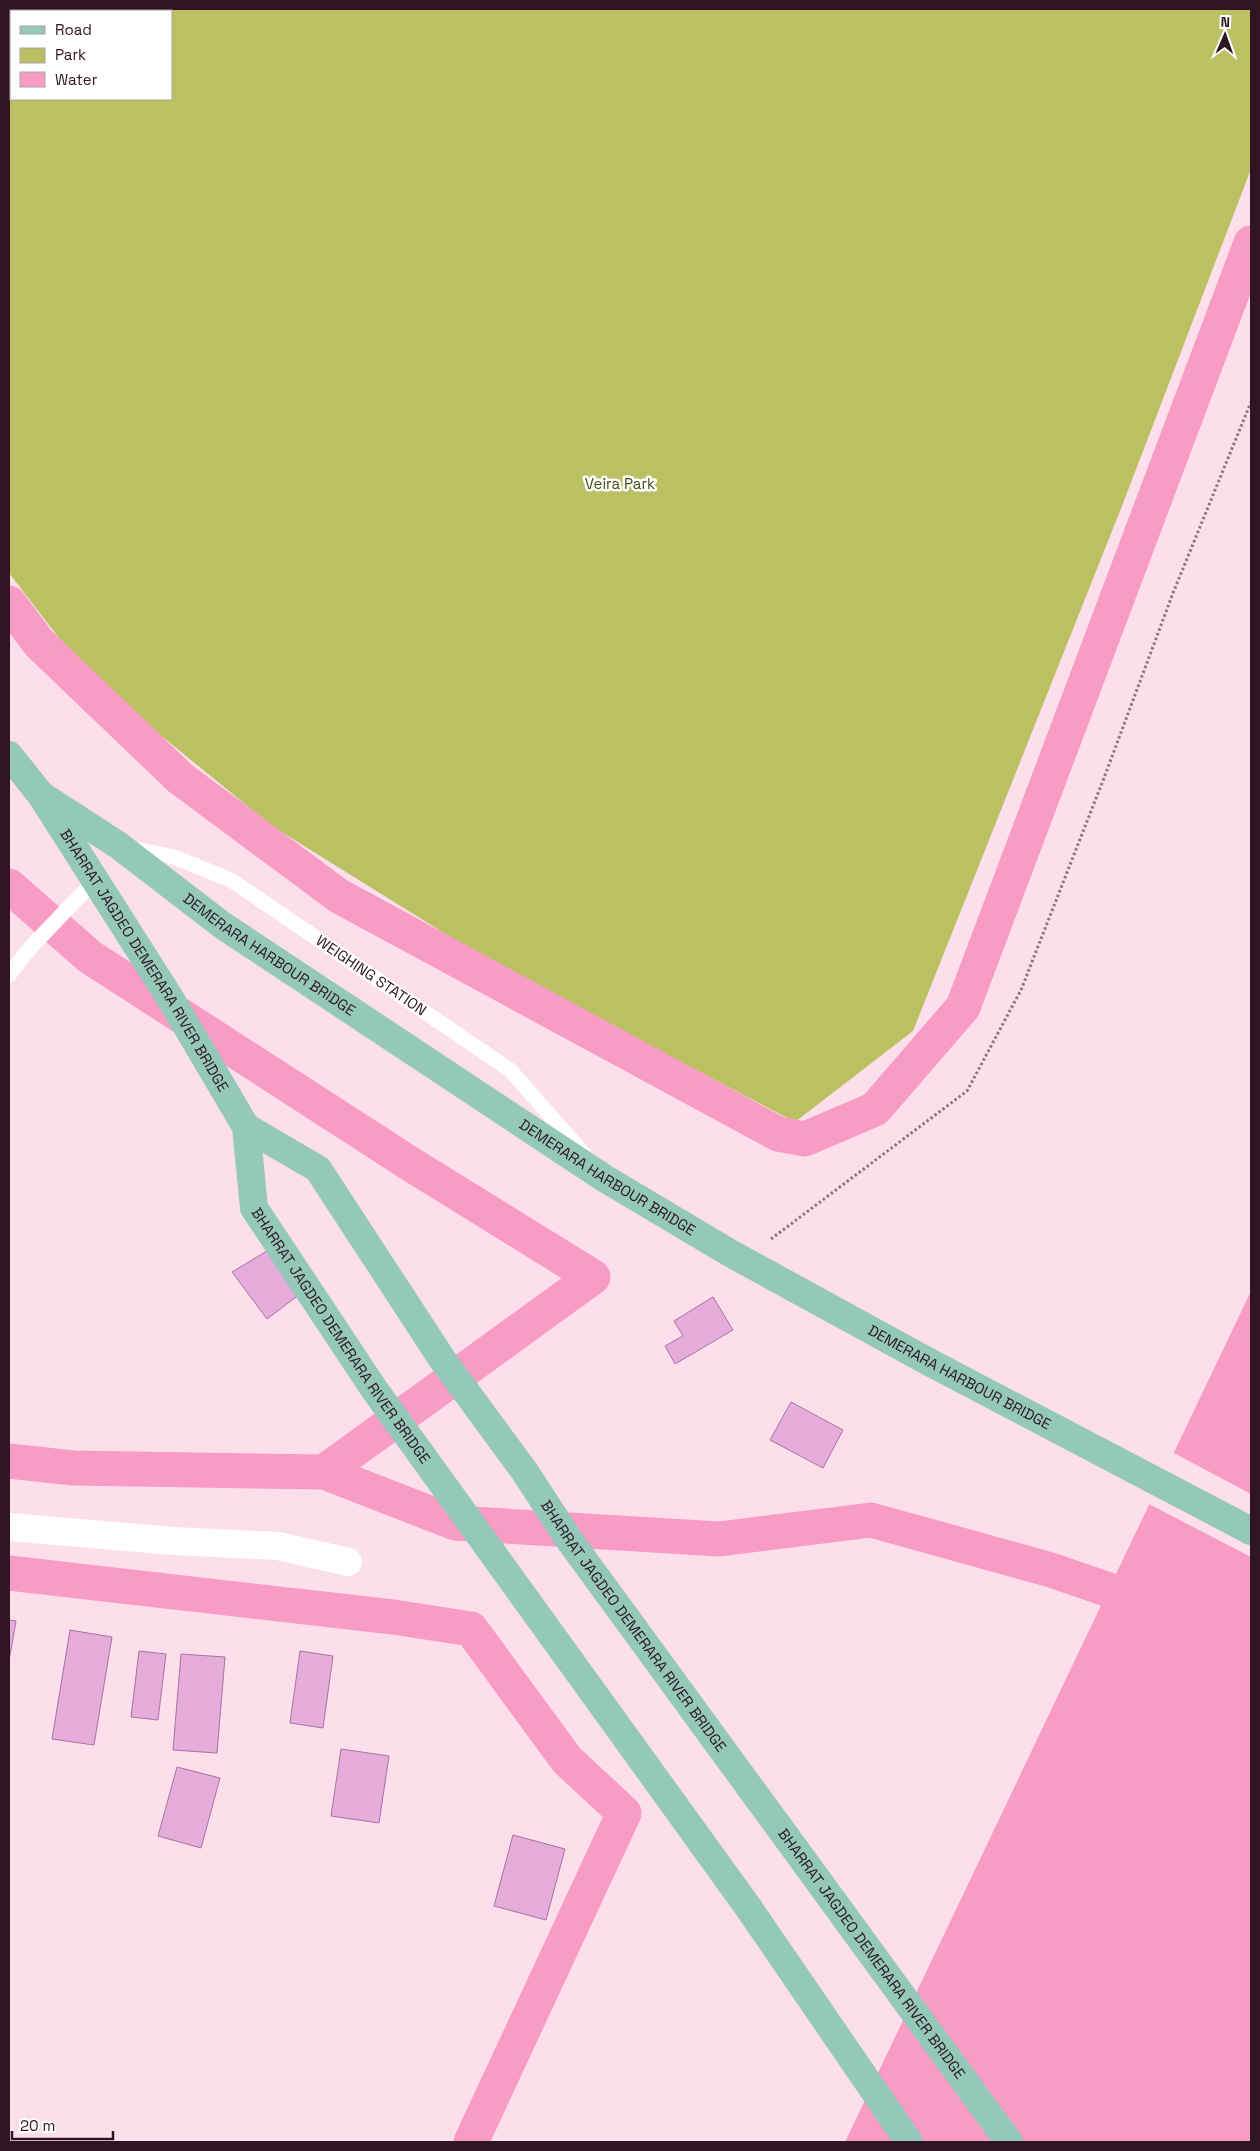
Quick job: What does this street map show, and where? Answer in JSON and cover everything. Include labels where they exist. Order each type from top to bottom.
[{"type":"main road","name":"DEMERARA HARBOUR BRIDGE","points":[[9,755],[41,795],[118,845],[222,925],[604,1178],[744,1260],[929,1362],[1251,1531]]},
{"type":"main road","name":"BHARRAT JAGDEO DEMERARA RIVER BRIDGE","points":[[41,795],[170,998],[246,1127],[254,1208],[374,1389],[748,1907],[909,2142]]},
{"type":"main road","name":"BHARRAT JAGDEO DEMERARA RIVER BRIDGE","points":[[246,1127],[318,1169],[442,1360],[525,1472],[570,1541],[1009,2142]]},
{"type":"street","points":[[9,1527],[174,1542],[278,1546],[348,1562]]},
{"type":"lane","name":"WEIGHING STATION","points":[[118,845],[174,858],[231,880],[510,1070],[604,1178]]},
{"type":"lane","points":[[9,975],[30,948],[95,880]]},
{"type":"path","points":[[744,1260],[968,1091],[1020,990],[1104,778],[1173,593],[1251,402]]},
{"type":"green space","name":"Veira Park","points":[[9,9],[1251,9],[1251,169],[1122,506],[913,1031],[795,1122],[489,961],[272,826],[89,677],[9,573]]},
{"type":"water","points":[[1251,1291],[1251,2142],[845,2142]]},
{"type":"pier","points":[[1172,1452],[1251,1494],[1251,1557],[1147,1503]]},
{"type":"building","points":[[267,1251],[300,1294],[267,1319],[232,1272]]},
{"type":"building","points":[[713,1297],[733,1330],[675,1364],[665,1346],[683,1336],[674,1321]]},
{"type":"building","points":[[791,1402],[843,1430],[823,1468],[770,1440]]},
{"type":"building","points":[[9,1620],[16,1621],[9,1661]]},
{"type":"building","points":[[70,1630],[112,1637],[94,1745],[52,1739]]},
{"type":"building","points":[[139,1651],[166,1654],[158,1720],[131,1717]]},
{"type":"building","points":[[300,1651],[333,1656],[323,1728],[290,1723]]},
{"type":"building","points":[[181,1654],[225,1657],[217,1753],[173,1750]]},
{"type":"building","points":[[341,1749],[389,1756],[379,1823],[331,1816]]},
{"type":"building","points":[[177,1767],[220,1778],[201,1848],[158,1836]]},
{"type":"building","points":[[513,1835],[565,1849],[546,1920],[494,1906]]},
{"type":"waterway","points":[[9,603],[39,643],[180,778],[339,896],[778,1134],[805,1139],[875,1109],[963,1007],[1251,243]]},
{"type":"waterway","points":[[9,886],[90,957],[412,1165],[593,1277],[324,1472]]},
{"type":"waterway","points":[[9,1461],[73,1468],[324,1472],[455,1523],[719,1539],[871,1520],[1051,1570],[1109,1590]]},
{"type":"waterway","points":[[9,1573],[393,1617],[471,1629],[567,1760],[624,1813],[471,2142]]}]
